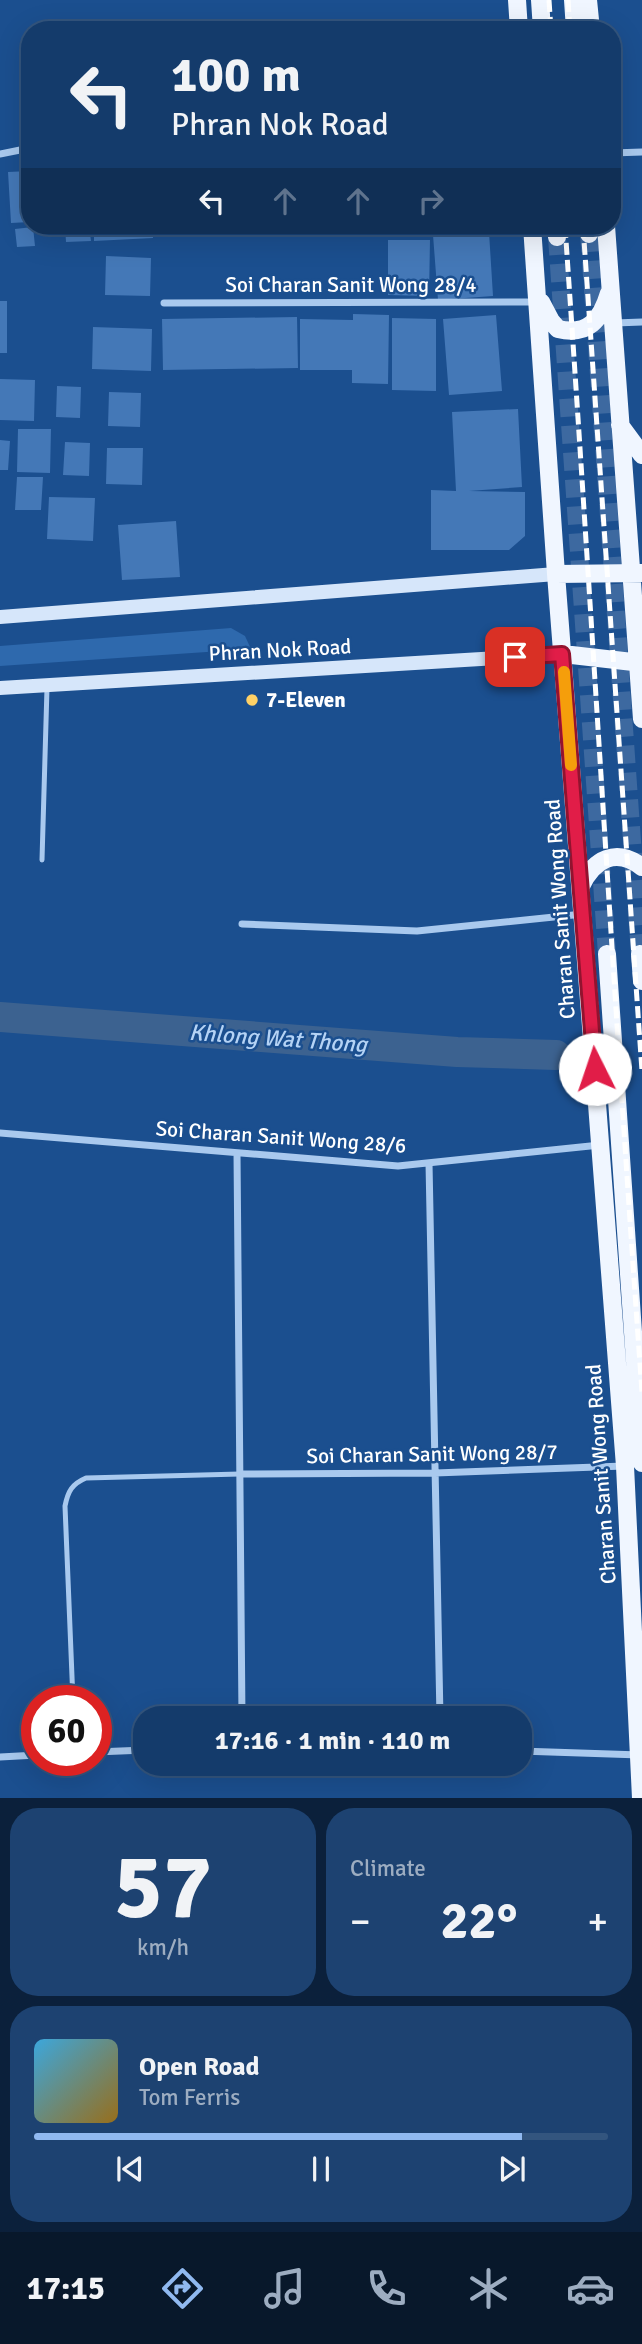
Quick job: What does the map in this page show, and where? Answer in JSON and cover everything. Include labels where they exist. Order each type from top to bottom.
[{"type":"main road","points":[[517,0],[518,21]]},
{"type":"main road","points":[[540,0],[541,21]]},
{"type":"main road","points":[[573,0],[574,21]]},
{"type":"main road","points":[[589,0],[590,21]]},
{"type":"main road","name":"Charan Sanit Wong Road","points":[[533,235],[562,654],[601,1145],[634,1465]]},
{"type":"main road","points":[[597,235],[611,286],[615,323],[620,425],[637,573],[642,719]]},
{"type":"main road","points":[[537,295],[558,330],[578,332],[599,317],[611,286]]},
{"type":"main road","points":[[620,425],[642,456]]},
{"type":"main road","points":[[0,617],[556,573],[637,573]]},
{"type":"main road","points":[[562,654],[640,663]]},
{"type":"main road","name":"Phran Nok Road","points":[[0,688],[562,654]]},
{"type":"main road","points":[[581,886],[594,864],[605,859],[633,861],[642,867]]},
{"type":"main road","name":"Charan Sanit Wong Road","points":[[607,954],[634,1465],[641,1798]]},
{"type":"main road","points":[[640,954],[642,981]]},
{"type":"street","points":[[0,154],[21,150]]},
{"type":"street","points":[[621,153],[642,152]]},
{"type":"street","name":"Soi Charan Sanit Wong 28/4","points":[[164,303],[537,295]]},
{"type":"street","points":[[615,323],[642,322]]},
{"type":"street","points":[[242,924],[417,931],[584,914]]},
{"type":"street","name":"Soi Charan Sanit Wong 28/6","points":[[0,1133],[398,1166],[601,1145]]},
{"type":"street","points":[[237,1153],[242,1706]]},
{"type":"street","points":[[429,1163],[440,1706]]},
{"type":"street","name":"Soi Charan Sanit Wong 28/7","points":[[240,1475],[435,1473],[634,1465]]},
{"type":"street","points":[[112,1751],[133,1750]]},
{"type":"street","points":[[532,1751],[641,1755]]},
{"type":"street","points":[[0,1757],[21,1756]]},
{"type":"lane","points":[[43,860],[47,685]]},
{"type":"lane","points":[[72,1685],[65,1506],[68,1493],[75,1483],[86,1478],[240,1475]]},
{"type":"shaded area","points":[[231,628],[245,636],[251,649],[0,666],[0,646]]},
{"type":"building","points":[[21,171],[21,222],[11,223],[8,172]]},
{"type":"building","points":[[21,228],[21,235],[34,235],[35,246],[17,247],[15,229]]},
{"type":"building","points":[[66,235],[90,235],[91,241],[66,242]]},
{"type":"building","points":[[94,235],[153,235],[153,238],[94,241]]},
{"type":"building","points":[[433,235],[489,235],[493,296],[438,300]]},
{"type":"building","points":[[388,240],[430,240],[429,296],[388,295]]},
{"type":"building","points":[[106,256],[151,258],[150,296],[105,295]]},
{"type":"building","points":[[0,301],[7,301],[7,353],[0,353]]},
{"type":"building","points":[[353,314],[389,315],[388,384],[352,383],[352,370],[300,370],[300,319],[353,320]]},
{"type":"building","points":[[496,315],[502,391],[449,395],[443,319]]},
{"type":"building","points":[[297,317],[298,368],[163,370],[162,319]]},
{"type":"building","points":[[392,318],[436,319],[436,391],[392,390]]},
{"type":"building","points":[[93,327],[152,329],[151,371],[92,369]]},
{"type":"building","points":[[0,379],[35,380],[34,421],[0,420]]},
{"type":"building","points":[[57,386],[81,387],[80,418],[56,417]]},
{"type":"building","points":[[109,392],[141,393],[140,427],[108,426]]},
{"type":"building","points":[[518,409],[522,487],[469,491],[525,492],[525,536],[509,550],[431,550],[431,490],[456,491],[452,412]]},
{"type":"building","points":[[18,429],[51,429],[50,473],[17,472]]},
{"type":"building","points":[[0,440],[10,441],[8,470],[0,470]]},
{"type":"building","points":[[65,442],[90,443],[89,476],[63,475]]},
{"type":"building","points":[[107,448],[143,448],[142,485],[106,484]]},
{"type":"building","points":[[17,477],[43,477],[41,510],[15,510]]},
{"type":"building","points":[[49,497],[95,498],[93,541],[47,539]]},
{"type":"building","points":[[176,521],[180,577],[122,580],[118,525]]},
{"type":"waterway","name":"Khlong Wat Thong","points":[[0,1017],[457,1052],[556,1055]]},
{"type":"tunnel","points":[[589,235],[640,954]]},
{"type":"tunnel","points":[[557,237],[607,954]]},
{"type":"railway","points":[[549,0],[550,21]]},
{"type":"railway","points":[[568,0],[569,21]]},
{"type":"railway","points":[[566,235],[642,1392]]},
{"type":"railway","points":[[584,235],[642,1071]]},
{"type":"slow traffic","points":[[564,672],[571,765]]},
{"type":"place","name":"7-Eleven","points":[[252,700]]},
{"type":"route","points":[[515,657],[562,654],[595,1069]]}]
